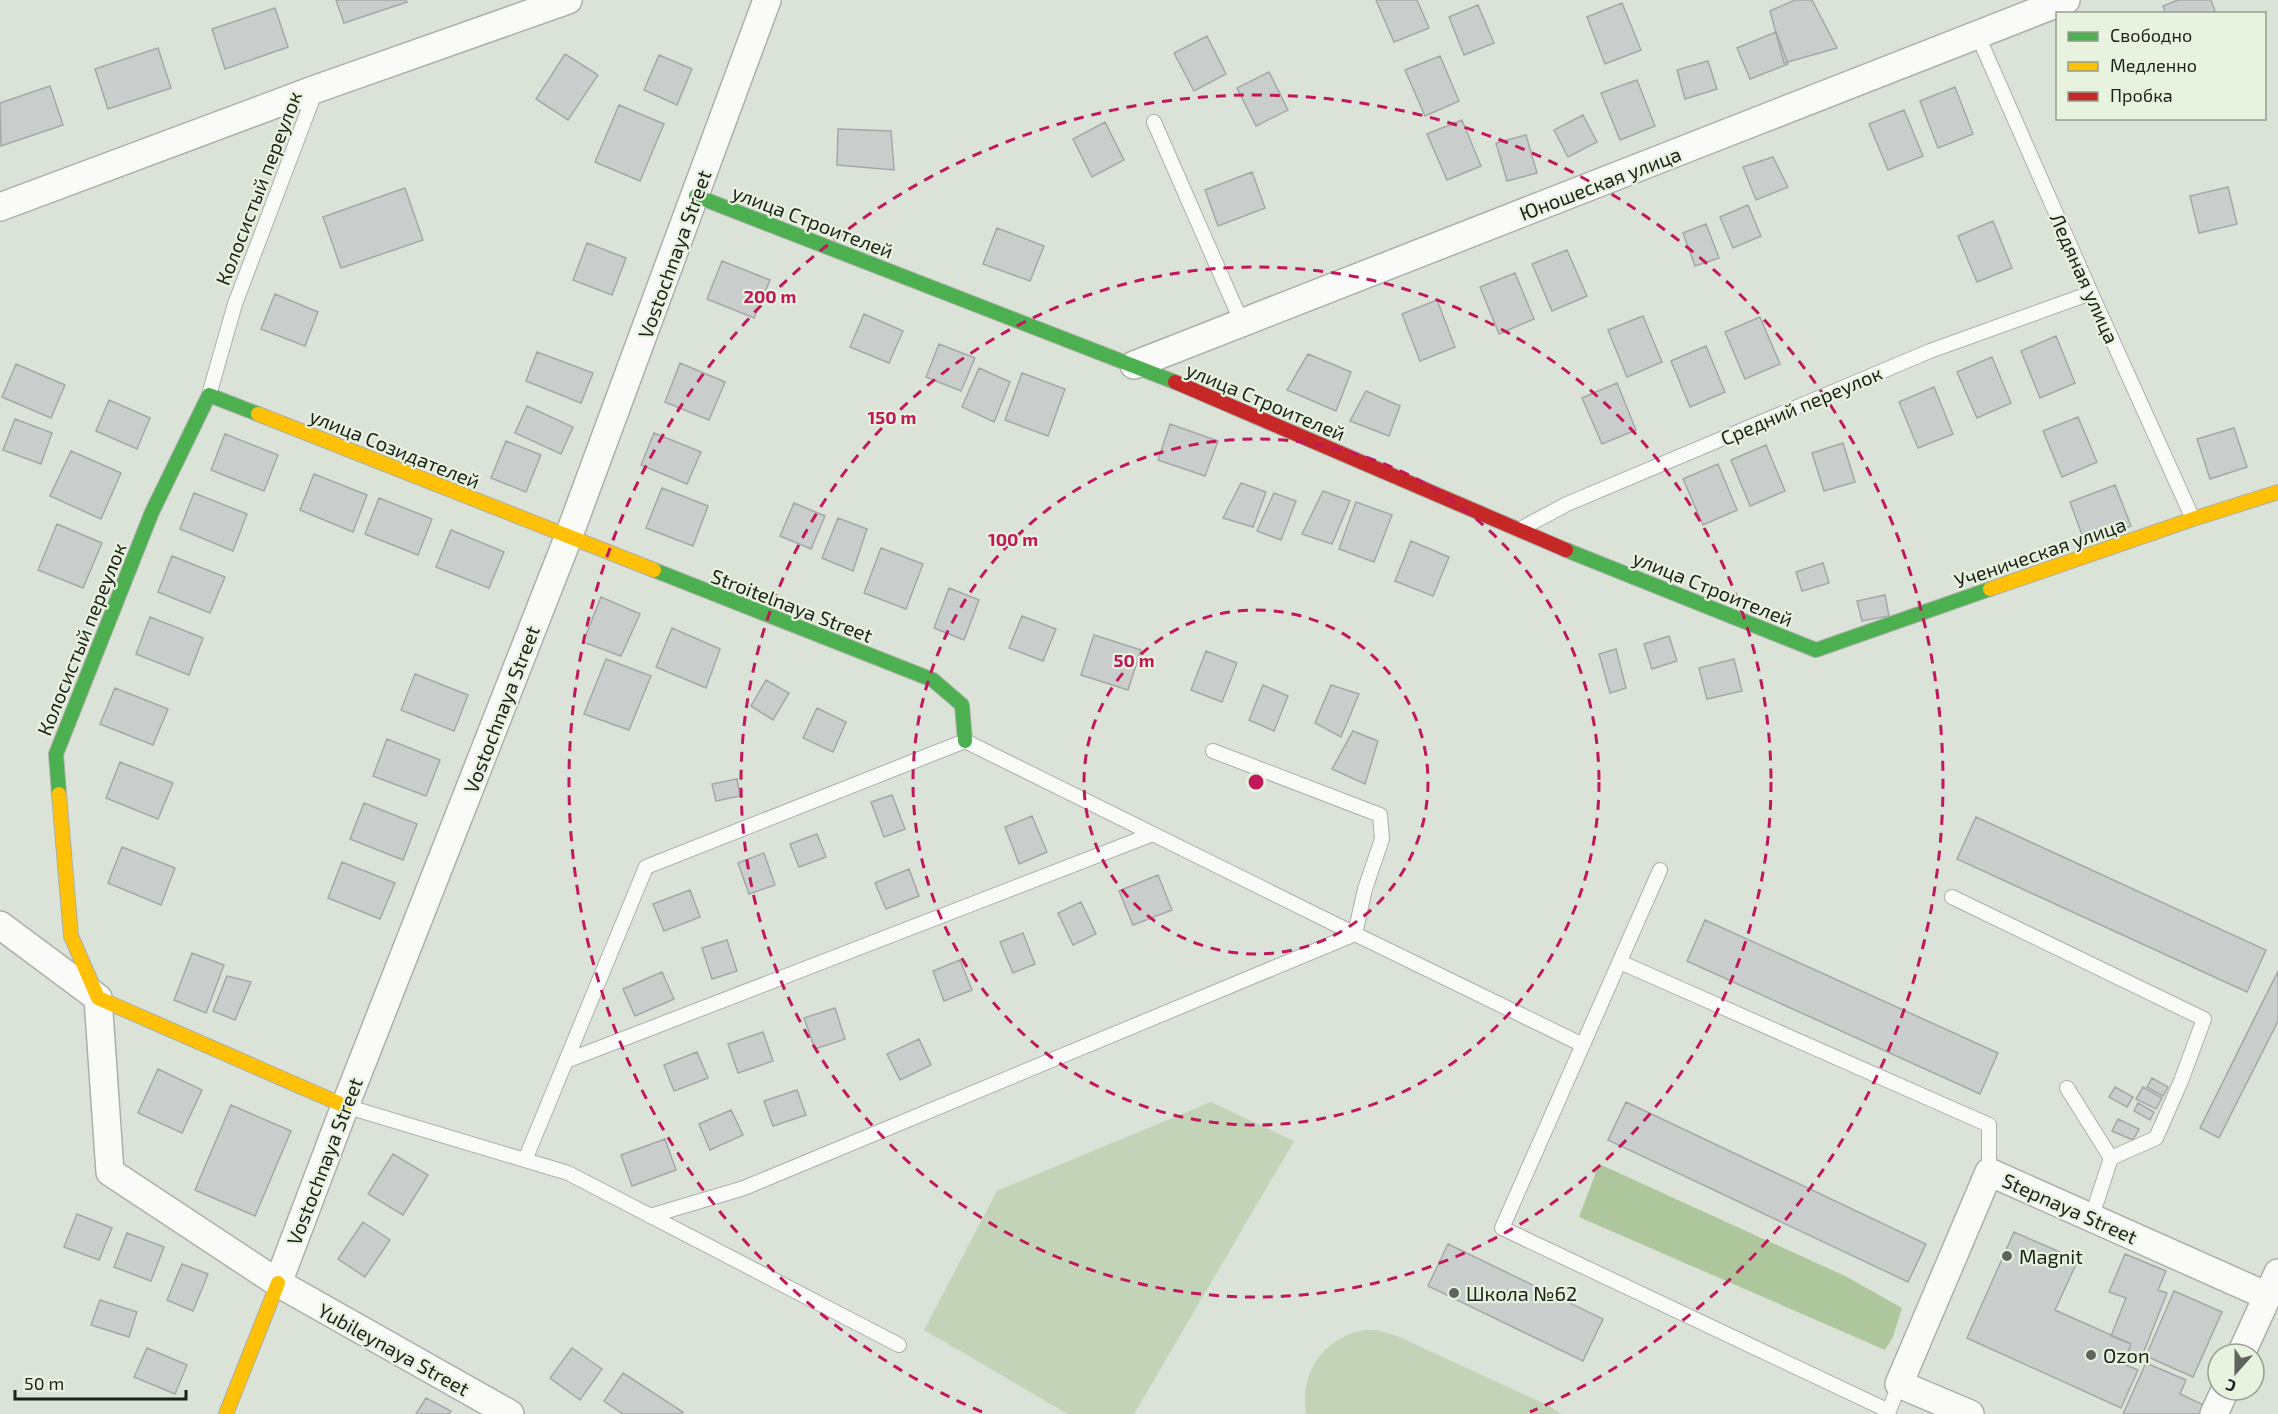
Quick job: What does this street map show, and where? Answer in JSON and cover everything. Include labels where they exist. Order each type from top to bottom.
[{"type":"street","points":[[0,207],[316,88],[568,0]]},
{"type":"street","name":"Vostochnaya Street","points":[[226,1414],[568,538],[767,0]]},
{"type":"street","name":"Юношеская улица","points":[[1134,365],[2066,0]]},
{"type":"street","name":"улица Строителей","points":[[696,196],[1134,365],[1517,530],[1816,650]]},
{"type":"street","name":"улица Созидателей","points":[[209,395],[568,538]]},
{"type":"street","name":"Колосистый переулок","points":[[98,998],[71,936],[56,754],[152,512],[209,395]]},
{"type":"street","name":"Ученическая улица","points":[[1816,650],[2193,519],[2278,492]]},
{"type":"street","name":"Stroitelnaya Street","points":[[568,538],[933,681],[962,705],[965,741]]},
{"type":"street","points":[[0,925],[98,998],[345,1106]]},
{"type":"street","name":"Yubileynaya Street","points":[[98,998],[110,1172],[278,1283],[510,1414]]},
{"type":"street","name":"Stepnaya Street","points":[[1899,1384],[1989,1172],[2091,1219],[2273,1284]]},
{"type":"street","points":[[2246,1342],[2273,1284]]},
{"type":"street","points":[[1899,1384],[1970,1414]]},
{"type":"lane","name":"Ледяная улица","points":[[1978,36],[2193,519]]},
{"type":"lane","name":"Колосистый переулок","points":[[209,395],[235,304],[316,88]]},
{"type":"lane","points":[[1154,122],[1242,323]]},
{"type":"lane","name":"Средний переулок","points":[[1517,530],[1567,504],[1930,351],[2091,293]]},
{"type":"lane","points":[[525,1161],[646,867],[965,741],[1583,1045]]},
{"type":"lane","points":[[1213,751],[1380,815],[1382,839],[1365,889],[1355,934]]},
{"type":"lane","points":[[566,1061],[1153,834]]},
{"type":"lane","points":[[1660,870],[1502,1228],[1889,1411],[1899,1384]]},
{"type":"lane","points":[[1952,897],[2204,1019],[2181,1081],[2156,1138],[2111,1158],[2091,1219]]},
{"type":"lane","points":[[650,1216],[744,1188],[1355,934]]},
{"type":"lane","points":[[1620,962],[1989,1125],[1989,1172]]},
{"type":"lane","points":[[2067,1088],[2111,1158]]},
{"type":"lane","points":[[345,1106],[568,1173],[899,1345]]},
{"type":"green space","points":[[1211,1102],[1294,1141],[1134,1414],[1068,1414],[924,1330],[997,1191]]},
{"type":"green space","points":[[1599,1164],[1845,1276],[1902,1308],[1893,1337],[1885,1350],[1579,1217]]},
{"type":"green space","points":[[1365,1330],[1376,1330],[1397,1336],[1549,1406],[1561,1414],[1306,1414],[1306,1385],[1318,1359],[1338,1340]]},
{"type":"building","points":[[336,0],[406,0],[407,2],[344,23]]},
{"type":"building","points":[[1376,0],[1417,0],[1429,28],[1394,42]]},
{"type":"building","points":[[1795,0],[1812,0],[1837,48],[1784,63],[1770,11]]},
{"type":"building","points":[[2178,0],[2211,0],[2215,12],[2165,12],[2163,6]]},
{"type":"building","points":[[1622,3],[1641,50],[1605,64],[1587,17]]},
{"type":"building","points":[[1478,5],[1494,43],[1464,55],[1449,17]]},
{"type":"building","points":[[275,8],[288,47],[225,69],[212,29]]},
{"type":"building","points":[[1776,32],[1788,64],[1750,79],[1737,48]]},
{"type":"building","points":[[1207,36],[1226,74],[1194,91],[1174,53]]},
{"type":"building","points":[[158,48],[171,88],[108,109],[95,69]]},
{"type":"building","points":[[565,54],[598,75],[568,120],[536,99]]},
{"type":"building","points":[[659,55],[692,69],[677,105],[644,90]]},
{"type":"building","points":[[1440,56],[1459,101],[1425,116],[1405,70]]},
{"type":"building","points":[[1708,61],[1717,89],[1685,99],[1677,70]]},
{"type":"building","points":[[1269,72],[1288,110],[1256,126],[1237,88]]},
{"type":"building","points":[[1637,80],[1655,126],[1620,140],[1601,93]]},
{"type":"building","points":[[50,86],[63,125],[1,146],[0,103]]},
{"type":"building","points":[[1955,87],[1973,134],[1938,148],[1920,101]]},
{"type":"building","points":[[619,105],[664,124],[640,181],[595,162]]},
{"type":"building","points":[[1904,110],[1923,156],[1888,170],[1869,124]]},
{"type":"building","points":[[1583,115],[1597,142],[1568,157],[1554,130]]},
{"type":"building","points":[[1462,120],[1481,166],[1447,180],[1427,134]]},
{"type":"building","points":[[1105,122],[1124,160],[1092,177],[1073,139]]},
{"type":"building","points":[[838,129],[891,131],[894,170],[837,165]]},
{"type":"building","points":[[1526,135],[1537,173],[1507,181],[1496,143]]},
{"type":"building","points":[[1773,157],[1788,187],[1756,200],[1743,167]]},
{"type":"building","points":[[1252,172],[1265,208],[1218,226],[1205,190]]},
{"type":"building","points":[[2228,187],[2237,224],[2199,233],[2190,196]]},
{"type":"building","points":[[405,188],[423,240],[341,268],[323,217]]},
{"type":"building","points":[[1748,205],[1761,236],[1733,248],[1720,217]]},
{"type":"building","points":[[1993,221],[2012,268],[1977,282],[1958,236]]},
{"type":"building","points":[[1706,224],[1719,258],[1695,266],[1683,233]]},
{"type":"building","points":[[997,228],[1044,246],[1030,281],[983,264]]},
{"type":"building","points":[[587,243],[626,258],[612,295],[573,280]]},
{"type":"building","points":[[1567,250],[1587,296],[1552,311],[1532,264]]},
{"type":"building","points":[[722,261],[770,280],[754,318],[707,299]]},
{"type":"building","points":[[1515,273],[1534,319],[1499,334],[1480,287]]},
{"type":"building","points":[[275,294],[318,312],[305,346],[261,329]]},
{"type":"building","points":[[1437,300],[1455,347],[1420,361],[1402,314]]},
{"type":"building","points":[[864,314],[903,331],[889,363],[850,347]]},
{"type":"building","points":[[1643,316],[1662,362],[1627,377],[1608,330]]},
{"type":"building","points":[[1760,317],[1780,364],[1745,379],[1725,332]]},
{"type":"building","points":[[2056,336],[2075,383],[2040,398],[2021,351]]},
{"type":"building","points":[[939,344],[975,358],[961,391],[926,377]]},
{"type":"building","points":[[1706,346],[1725,392],[1690,407],[1671,361]]},
{"type":"building","points":[[537,352],[593,373],[581,403],[526,381]]},
{"type":"building","points":[[1308,354],[1351,372],[1336,411],[1287,390]]},
{"type":"building","points":[[1992,357],[2011,403],[1977,418],[1957,372]]},
{"type":"building","points":[[680,363],[725,382],[709,420],[665,402]]},
{"type":"building","points":[[16,364],[65,385],[51,418],[2,397]]},
{"type":"building","points":[[979,368],[1010,382],[994,422],[962,407]]},
{"type":"building","points":[[1022,373],[1065,389],[1048,436],[1005,420]]},
{"type":"building","points":[[1617,383],[1636,430],[1602,444],[1582,398]]},
{"type":"building","points":[[1934,387],[1953,434],[1918,448],[1899,402]]},
{"type":"building","points":[[1366,391],[1400,406],[1389,436],[1350,421]]},
{"type":"building","points":[[109,400],[150,418],[137,449],[96,431]]},
{"type":"building","points":[[527,406],[573,427],[561,454],[515,433]]},
{"type":"building","points":[[2078,417],[2097,462],[2062,477],[2043,431]]},
{"type":"building","points":[[15,419],[52,433],[41,464],[3,450]]},
{"type":"building","points":[[1170,424],[1218,441],[1205,476],[1158,460]]},
{"type":"building","points":[[2234,428],[2247,467],[2210,479],[2197,439]]},
{"type":"building","points":[[654,433],[701,452],[687,484],[641,465]]},
{"type":"building","points":[[225,434],[278,455],[264,491],[211,470]]},
{"type":"building","points":[[506,441],[541,455],[526,492],[491,478]]},
{"type":"building","points":[[1843,443],[1855,482],[1824,491],[1812,453]]},
{"type":"building","points":[[1766,445],[1785,491],[1750,506],[1731,460]]},
{"type":"building","points":[[71,451],[121,473],[101,519],[50,496]]},
{"type":"building","points":[[1718,464],[1737,510],[1703,525],[1683,479]]},
{"type":"building","points":[[314,474],[367,495],[353,532],[300,510]]},
{"type":"building","points":[[1241,483],[1266,492],[1253,527],[1223,518]]},
{"type":"building","points":[[2115,485],[2131,526],[2085,543],[2070,502]]},
{"type":"building","points":[[662,488],[708,506],[693,546],[646,528]]},
{"type":"building","points":[[1323,491],[1350,501],[1332,544],[1302,534]]},
{"type":"building","points":[[194,493],[247,514],[233,551],[180,529]]},
{"type":"building","points":[[1274,493],[1296,501],[1281,540],[1257,531]]},
{"type":"building","points":[[379,498],[432,519],[418,555],[365,534]]},
{"type":"building","points":[[1356,502],[1392,515],[1374,562],[1339,549]]},
{"type":"building","points":[[794,503],[825,516],[811,549],[780,536]]},
{"type":"building","points":[[838,518],[867,529],[853,571],[822,558]]},
{"type":"building","points":[[57,524],[102,543],[83,588],[38,570]]},
{"type":"building","points":[[451,530],[504,552],[489,588],[436,567]]},
{"type":"building","points":[[1411,541],[1449,557],[1433,596],[1395,581]]},
{"type":"building","points":[[881,548],[923,564],[906,609],[864,593]]},
{"type":"building","points":[[172,556],[225,577],[210,613],[158,592]]},
{"type":"building","points":[[1823,563],[1829,583],[1802,591],[1796,572]]},
{"type":"building","points":[[949,588],[979,600],[964,640],[934,628]]},
{"type":"building","points":[[1885,595],[1889,616],[1862,621],[1857,601]]},
{"type":"building","points":[[601,597],[640,614],[621,656],[583,642]]},
{"type":"building","points":[[1022,616],[1056,629],[1043,661],[1009,648]]},
{"type":"building","points":[[150,617],[203,638],[189,675],[136,654]]},
{"type":"building","points":[[672,628],[720,649],[706,688],[656,667]]},
{"type":"building","points":[[1094,635],[1141,650],[1128,690],[1081,675]]},
{"type":"building","points":[[1669,636],[1677,661],[1652,669],[1644,644]]},
{"type":"building","points":[[1616,649],[1626,688],[1610,693],[1599,654]]},
{"type":"building","points":[[1206,651],[1237,663],[1222,702],[1191,690]]},
{"type":"building","points":[[606,659],[651,676],[629,730],[584,714]]},
{"type":"building","points":[[1734,659],[1742,691],[1707,699],[1699,668]]},
{"type":"building","points":[[415,674],[468,695],[454,731],[401,710]]},
{"type":"building","points":[[766,680],[789,693],[773,720],[751,706]]},
{"type":"building","points":[[1263,685],[1288,696],[1274,731],[1249,720]]},
{"type":"building","points":[[1331,685],[1359,694],[1341,737],[1315,723]]},
{"type":"building","points":[[115,688],[168,709],[153,745],[100,724]]},
{"type":"building","points":[[817,708],[846,722],[833,752],[803,738]]},
{"type":"building","points":[[1353,731],[1378,741],[1365,784],[1332,769]]},
{"type":"building","points":[[387,739],[440,760],[426,796],[373,776]]},
{"type":"building","points":[[120,762],[173,783],[158,819],[106,798]]},
{"type":"building","points":[[737,779],[740,796],[716,801],[712,784]]},
{"type":"building","points":[[892,795],[905,829],[884,837],[871,802]]},
{"type":"building","points":[[364,803],[417,824],[403,860],[350,839]]},
{"type":"building","points":[[1032,816],[1047,852],[1019,864],[1005,827]]},
{"type":"building","points":[[1976,817],[2266,950],[2247,992],[1957,859]]},
{"type":"building","points":[[817,834],[826,857],[799,867],[790,844]]},
{"type":"building","points":[[122,847],[175,868],[161,905],[108,883]]},
{"type":"building","points":[[764,853],[775,885],[749,894],[738,863]]},
{"type":"building","points":[[342,862],[395,883],[380,919],[328,898]]},
{"type":"building","points":[[909,869],[919,896],[886,909],[875,883]]},
{"type":"building","points":[[1158,875],[1172,910],[1133,925],[1119,891]]},
{"type":"building","points":[[690,890],[700,917],[664,931],[653,904]]},
{"type":"building","points":[[1081,902],[1096,934],[1073,945],[1058,913]]},
{"type":"building","points":[[1705,920],[1998,1053],[1980,1094],[1687,961]]},
{"type":"building","points":[[1023,933],[1035,964],[1013,973],[1000,942]]},
{"type":"building","points":[[727,940],[737,971],[712,979],[702,948]]},
{"type":"building","points":[[192,953],[224,965],[206,1013],[174,1000]]},
{"type":"building","points":[[960,960],[972,990],[944,1001],[933,971]]},
{"type":"building","points":[[2278,971],[2278,1021],[2219,1138],[2200,1128]]},
{"type":"building","points":[[662,972],[674,999],[635,1016],[623,989]]},
{"type":"building","points":[[227,976],[251,982],[235,1020],[213,1011]]},
{"type":"building","points":[[835,1008],[845,1039],[815,1049],[804,1018]]},
{"type":"building","points":[[763,1032],[773,1061],[738,1073],[728,1044]]},
{"type":"building","points":[[919,1039],[931,1065],[900,1080],[887,1054]]},
{"type":"building","points":[[697,1052],[708,1078],[674,1091],[664,1065]]},
{"type":"building","points":[[158,1069],[202,1090],[182,1133],[138,1113]]},
{"type":"building","points":[[2152,1078],[2168,1087],[2163,1096],[2147,1087]]},
{"type":"building","points":[[2115,1087],[2133,1097],[2127,1107],[2109,1097]]},
{"type":"building","points":[[2143,1087],[2162,1098],[2156,1109],[2136,1099]]},
{"type":"building","points":[[797,1090],[806,1115],[773,1126],[764,1101]]},
{"type":"building","points":[[1626,1102],[1926,1244],[1908,1282],[1608,1140]]},
{"type":"building","points":[[2138,1103],[2154,1112],[2150,1120],[2134,1111]]},
{"type":"building","points":[[231,1105],[291,1131],[255,1216],[195,1190]]},
{"type":"building","points":[[731,1110],[743,1135],[710,1150],[699,1124]]},
{"type":"building","points":[[2118,1119],[2139,1129],[2133,1140],[2112,1131]]},
{"type":"building","points":[[665,1139],[676,1170],[632,1186],[621,1155]]},
{"type":"building","points":[[393,1154],[428,1175],[403,1215],[368,1194]]},
{"type":"building","points":[[77,1214],[112,1228],[99,1260],[64,1247]]},
{"type":"building","points":[[363,1222],[390,1240],[365,1277],[338,1259]]},
{"type":"building","points":[[2014,1232],[2078,1260],[2055,1310],[2131,1344],[2123,1364],[2138,1370],[2121,1408],[1967,1338]]},
{"type":"building","points":[[127,1233],[164,1247],[151,1281],[114,1267]]},
{"type":"building","points":[[1448,1244],[1603,1319],[1583,1361],[1428,1286]]},
{"type":"building","points":[[2125,1254],[2166,1271],[2158,1290],[2167,1293],[2140,1361],[2127,1356],[2131,1344],[2111,1336],[2126,1298],[2109,1292]]},
{"type":"building","points":[[182,1264],[208,1274],[193,1311],[167,1300]]},
{"type":"building","points":[[2174,1291],[2222,1312],[2209,1342],[2206,1342],[2206,1348],[2193,1377],[2146,1356]]},
{"type":"building","points":[[100,1300],[137,1312],[129,1337],[91,1325]]},
{"type":"building","points":[[147,1348],[187,1365],[175,1394],[134,1377]]},
{"type":"building","points":[[572,1348],[602,1369],[580,1400],[550,1378]]},
{"type":"building","points":[[2146,1363],[2186,1380],[2180,1394],[2206,1406],[2202,1414],[2123,1414]]},
{"type":"building","points":[[623,1373],[683,1412],[681,1414],[623,1414],[604,1401]]},
{"type":"building","points":[[426,1398],[451,1411],[449,1414],[416,1414]]},
{"type":"traffic: fast","points":[[696,196],[1175,382]]},
{"type":"traffic: fast","points":[[59,794],[56,754],[152,512],[209,395],[258,414]]},
{"type":"traffic: fast","points":[[1566,550],[1816,650],[1990,589]]},
{"type":"traffic: fast","points":[[654,570],[933,680],[962,705],[965,741]]},
{"type":"traffic: slow","points":[[258,414],[654,570]]},
{"type":"traffic: slow","points":[[1990,589],[2278,492]]},
{"type":"traffic: slow","points":[[59,794],[71,936],[98,998],[345,1106]]},
{"type":"traffic: slow","points":[[226,1414],[278,1283]]},
{"type":"traffic: jam","points":[[1175,382],[1566,550]]},
{"type":"place","name":"Magnit","points":[[2007,1256]]},
{"type":"place","name":"Школа №62","points":[[1454,1293]]},
{"type":"place","name":"Ozon","points":[[2091,1355]]}]
